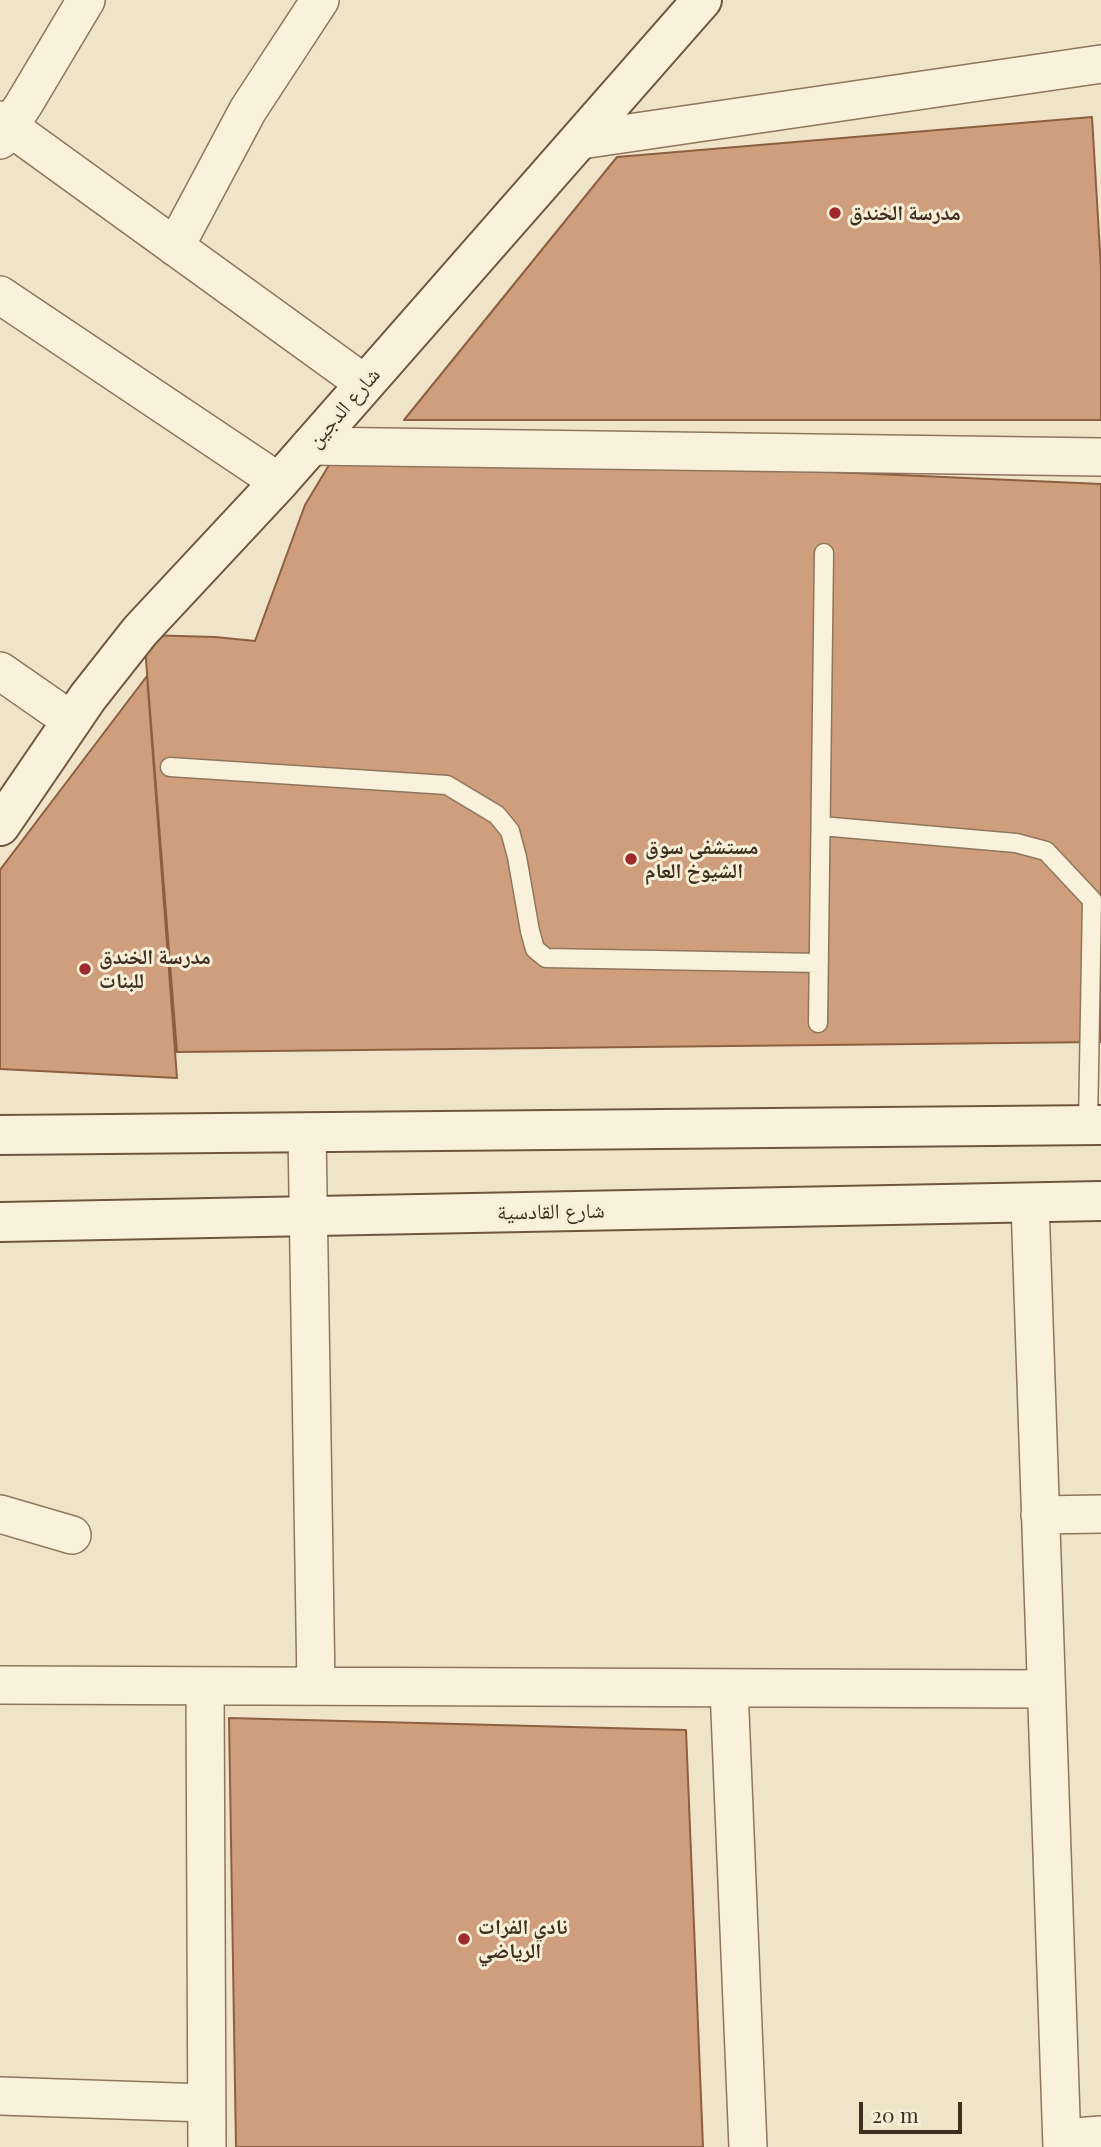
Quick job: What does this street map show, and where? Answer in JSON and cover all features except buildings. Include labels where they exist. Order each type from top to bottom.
[{"type":"main road","name":"شارع الدجين","points":[[0,826],[72,721],[140,631],[278,482],[702,0]]},
{"type":"main road","points":[[0,1135],[1094,1125]]},
{"type":"main road","name":"شارع القادسية","points":[[0,1222],[1101,1201]]},
{"type":"street","points":[[86,0],[3,129],[175,247],[365,384]]},
{"type":"street","points":[[175,247],[248,110],[320,0]]},
{"type":"street","points":[[581,140],[1101,64]]},
{"type":"street","points":[[0,295],[278,482]]},
{"type":"street","points":[[310,446],[1101,457]]},
{"type":"street","points":[[0,671],[72,721]]},
{"type":"street","points":[[307,1132],[316,1686]]},
{"type":"street","points":[[1030,1203],[1062,2142],[1101,2135]]},
{"type":"street","points":[[0,1514],[72,1535]]},
{"type":"street","points":[[1040,1515],[1101,1514]]},
{"type":"street","points":[[0,1685],[1046,1689]]},
{"type":"street","points":[[205,1686],[206,2147]]},
{"type":"street","points":[[729,1688],[748,2147]]},
{"type":"street","points":[[0,2096],[206,2103]]},
{"type":"lane","points":[[818,1023],[824,553]]},
{"type":"lane","points":[[170,767],[447,785],[497,815],[510,831],[535,949],[546,958],[819,963]]},
{"type":"lane","points":[[821,826],[1016,843],[1046,851],[1092,900],[1094,1125]]},
{"type":"place","name":"مدرسة الخندق","points":[[835,213]]},
{"type":"place","name":"مستشفى سوق الشيوخ العام","points":[[631,859]]},
{"type":"place","name":"مدرسة الخندق للبنات","points":[[85,969]]},
{"type":"place","name":"نادي الفرات الرياضي","points":[[464,1939]]}]
